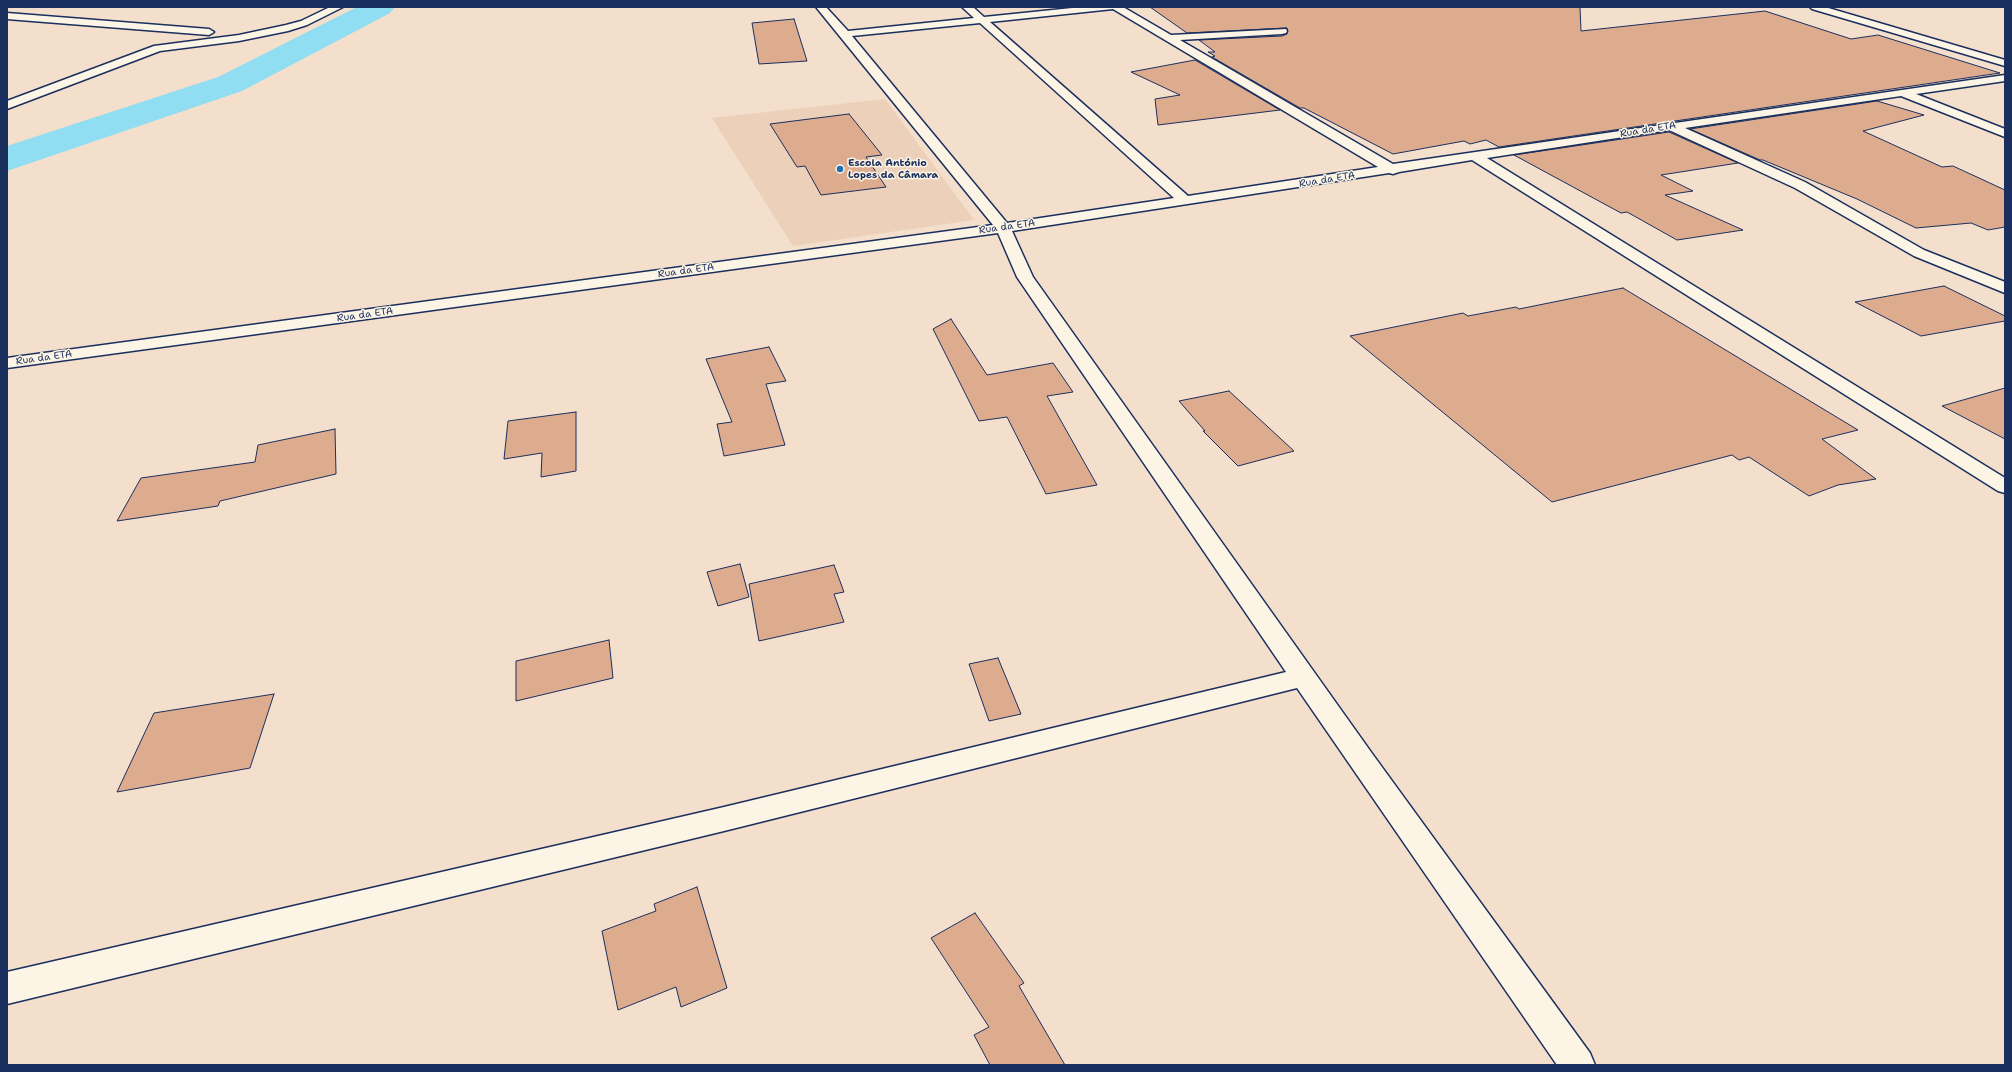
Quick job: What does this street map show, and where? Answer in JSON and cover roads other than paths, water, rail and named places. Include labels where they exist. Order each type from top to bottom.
[{"type":"street","points":[[7,105],[158,48],[254,35],[304,23],[338,7]]},
{"type":"street","points":[[820,7],[846,34],[1003,228],[1025,277],[1304,677],[1360,760],[1578,1065]]},
{"type":"street","points":[[967,7],[984,20],[1186,201]]},
{"type":"street","points":[[846,34],[1110,7]]},
{"type":"street","points":[[1116,7],[1393,170]]},
{"type":"street","points":[[1814,7],[2005,63]]},
{"type":"street","points":[[7,16],[254,35]]},
{"type":"street","points":[[1169,38],[1282,31]]},
{"type":"street","name":"Rua da ETA","points":[[7,363],[1003,228],[1393,170],[1671,126],[2005,78]]},
{"type":"street","points":[[7,91],[34,94]]},
{"type":"street","points":[[1904,93],[2005,133]]},
{"type":"street","points":[[1671,126],[1800,185],[1919,253],[2005,288]]},
{"type":"street","points":[[1476,156],[2005,487]]},
{"type":"street","points":[[7,988],[716,821],[1304,677]]},
{"type":"waterway","points":[[7,159],[230,84],[380,7]]},
{"type":"place","name":"Escola António Lopes da Câmara","points":[[840,169]]}]
